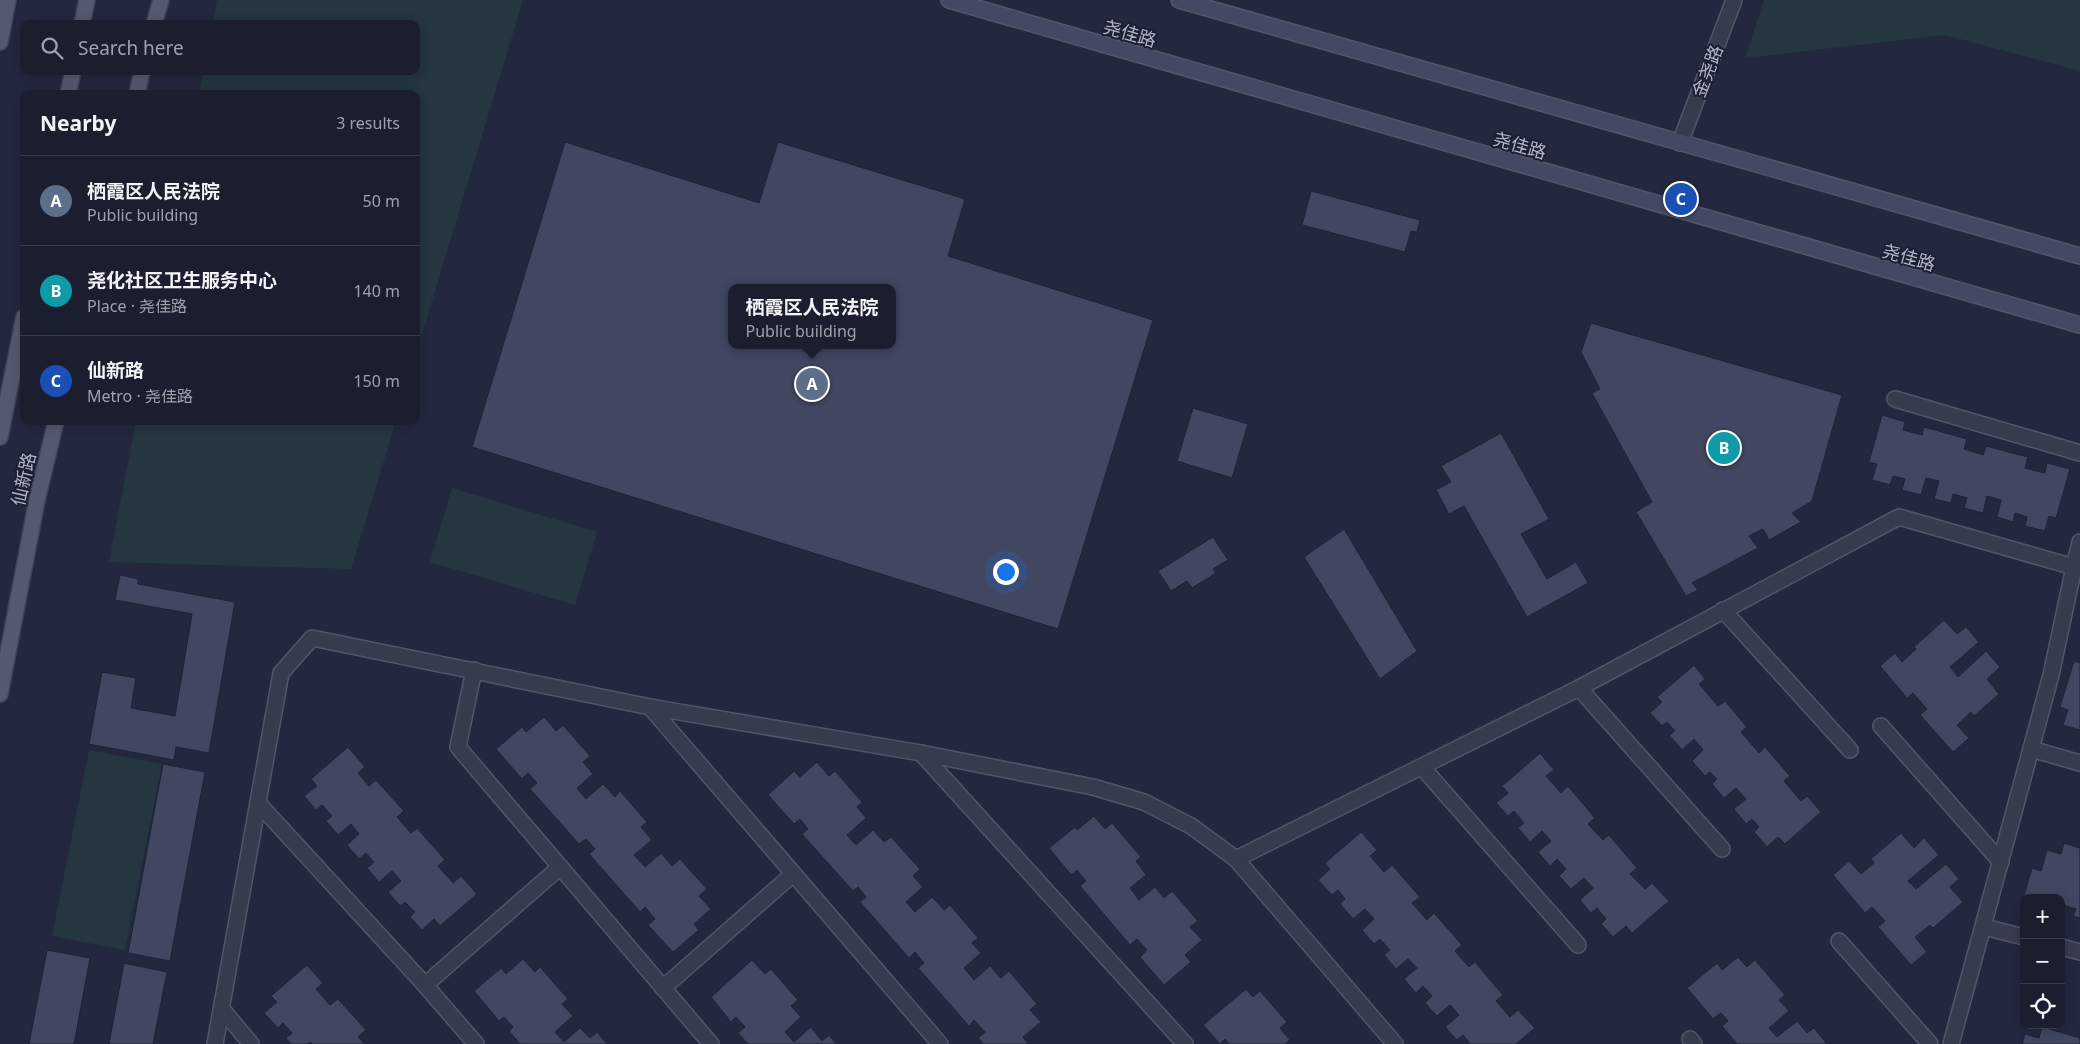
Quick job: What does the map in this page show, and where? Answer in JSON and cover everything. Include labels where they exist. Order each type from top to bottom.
[{"type":"main road","points":[[0,42],[8,0]]},
{"type":"main road","points":[[83,20],[87,0]]},
{"type":"main road","points":[[155,20],[160,0]]},
{"type":"main road","name":"尧佳路","points":[[949,0],[2080,325]]},
{"type":"main road","points":[[1179,0],[2080,256]]},
{"type":"main road","points":[[69,90],[71,75]]},
{"type":"main road","points":[[138,90],[141,75]]},
{"type":"main road","name":"仙新路","points":[[0,437],[20,337]]},
{"type":"main road","name":"仙新路","points":[[0,694],[37,500],[55,425]]},
{"type":"street","name":"金尧路","points":[[1680,143],[1734,0]]},
{"type":"street","points":[[1895,399],[2080,453]]},
{"type":"street","points":[[1236,859],[1579,688],[1899,517],[2077,568]]},
{"type":"street","points":[[1951,1044],[2051,675],[2077,568],[2080,542]]},
{"type":"street","points":[[1724,610],[1850,750]]},
{"type":"street","points":[[216,1044],[281,673],[312,638],[650,707],[921,753],[1093,787],[1144,802],[1191,826],[1236,859],[1395,1044]]},
{"type":"street","points":[[474,670],[458,747],[711,1044]]},
{"type":"street","points":[[1579,688],[1722,848]]},
{"type":"street","points":[[650,707],[940,1044]]},
{"type":"street","points":[[1881,726],[2001,862]]},
{"type":"street","points":[[2031,749],[2080,763]]},
{"type":"street","points":[[921,753],[1185,1044]]},
{"type":"street","points":[[1422,767],[1578,945]]},
{"type":"street","points":[[259,804],[425,985],[476,1044]]},
{"type":"street","points":[[425,985],[560,867]]},
{"type":"street","points":[[664,988],[793,874]]},
{"type":"street","points":[[1984,926],[2020,936]]},
{"type":"street","points":[[1839,941],[1930,1044]]},
{"type":"street","points":[[2065,948],[2080,952]]},
{"type":"street","points":[[222,1009],[251,1044]]},
{"type":"shaded area","points":[[217,0],[523,0],[420,341],[420,90],[200,90],[202,75],[420,75],[420,20],[214,20]]},
{"type":"shaded area","points":[[1764,0],[2080,0],[2080,71],[1945,35],[1745,58]]},
{"type":"shaded area","points":[[135,425],[395,425],[351,569],[109,562]]},
{"type":"shaded area","points":[[452,488],[597,532],[575,605],[430,562]]},
{"type":"shaded area","points":[[89,750],[162,764],[125,950],[52,936]]},
{"type":"building","points":[[565,142],[759,203],[778,142],[965,199],[948,256],[1153,320],[1058,629],[472,447]]},
{"type":"building","points":[[1311,191],[1420,220],[1417,232],[1411,231],[1405,252],[1302,225]]},
{"type":"building","points":[[1591,323],[1842,395],[1812,501],[1792,513],[1801,522],[1769,540],[1763,529],[1749,536],[1758,548],[1692,583],[1698,590],[1686,596],[1636,512],[1652,502],[1592,393],[1600,389],[1581,352]]},
{"type":"building","points":[[1193,408],[1248,424],[1232,478],[1177,461]]},
{"type":"building","points":[[1882,415],[1905,422],[1903,430],[1922,435],[1924,427],[1967,439],[1964,449],[1983,455],[1986,446],[2028,457],[2025,468],[2045,473],[2047,463],[2070,469],[2056,518],[2049,516],[2045,531],[2025,526],[2027,517],[2015,513],[2013,522],[1997,517],[2001,500],[1987,496],[1983,513],[1964,508],[1967,498],[1953,494],[1951,503],[1934,499],[1939,481],[1926,478],[1921,495],[1902,490],[1905,479],[1893,476],[1890,485],[1872,480],[1877,464],[1869,462]]},
{"type":"building","points":[[1501,433],[1549,519],[1521,534],[1547,579],[1576,562],[1588,583],[1527,617],[1464,506],[1449,514],[1436,490],[1451,482],[1441,466]]},
{"type":"building","points":[[1344,529],[1417,651],[1380,679],[1304,557]]},
{"type":"building","points":[[1213,537],[1228,560],[1213,569],[1216,573],[1192,588],[1187,581],[1171,591],[1158,571]]},
{"type":"building","points":[[120,575],[138,579],[138,584],[235,602],[209,753],[176,747],[174,760],[89,744],[102,672],[136,678],[131,708],[175,716],[192,614],[115,600]]},
{"type":"building","points":[[1944,620],[1957,634],[1966,627],[1979,642],[1950,667],[1958,677],[1986,651],[2000,667],[1987,679],[1999,694],[1974,716],[1971,712],[1957,725],[1969,738],[1953,752],[1920,715],[1927,709],[1913,693],[1907,698],[1880,666],[1895,653],[1902,662],[1916,649],[1914,647]]},
{"type":"building","points":[[2074,661],[2080,663],[2080,730],[2063,725],[2068,710],[2060,707]]},
{"type":"building","points":[[1694,665],[1705,679],[1699,684],[1718,706],[1725,701],[1747,727],[1741,732],[1759,753],[1765,747],[1790,776],[1784,781],[1801,801],[1807,796],[1821,812],[1785,844],[1778,837],[1767,847],[1754,832],[1759,827],[1752,819],[1746,824],[1734,809],[1746,799],[1736,788],[1724,798],[1712,784],[1717,779],[1710,772],[1705,776],[1692,761],[1703,750],[1694,739],[1682,750],[1669,735],[1675,731],[1667,722],[1662,726],[1650,713],[1662,702],[1657,697]]},
{"type":"building","points":[[544,717],[556,731],[563,725],[590,756],[583,762],[593,774],[577,788],[586,799],[603,784],[615,797],[620,791],[647,822],[641,827],[652,840],[634,855],[645,867],[661,853],[672,866],[680,859],[707,889],[699,896],[711,909],[694,924],[699,930],[673,952],[648,925],[655,919],[645,907],[640,912],[589,854],[595,849],[586,839],[579,844],[530,789],[537,783],[528,773],[522,779],[496,749],[522,727],[526,732]]},
{"type":"building","points":[[348,747],[365,767],[358,773],[369,786],[376,780],[404,811],[397,817],[411,833],[417,828],[445,860],[438,866],[453,883],[461,876],[477,894],[440,926],[434,919],[422,930],[410,917],[415,912],[405,902],[400,906],[388,892],[401,881],[392,871],[379,882],[367,868],[374,862],[366,853],[359,859],[347,845],[359,834],[351,824],[338,835],[326,821],[332,816],[322,805],[316,810],[304,796],[317,786],[311,779]]},
{"type":"building","points":[[1540,753],[1554,770],[1546,776],[1561,793],[1568,786],[1595,818],[1588,824],[1603,840],[1609,835],[1637,868],[1630,874],[1645,889],[1652,883],[1669,901],[1632,933],[1626,926],[1613,937],[1601,924],[1606,919],[1597,908],[1591,913],[1580,900],[1593,888],[1584,878],[1571,889],[1559,876],[1566,869],[1557,859],[1550,866],[1538,852],[1551,841],[1542,831],[1530,842],[1518,828],[1524,823],[1514,811],[1508,816],[1496,803],[1508,793],[1502,786]]},
{"type":"building","points":[[817,762],[829,776],[835,771],[862,802],[857,807],[866,818],[847,835],[856,845],[873,830],[884,842],[891,837],[920,869],[913,876],[923,887],[906,902],[915,912],[932,897],[944,910],[950,905],[978,938],[972,943],[981,953],[964,968],[974,980],[990,966],[1001,978],[1009,971],[1037,1004],[1030,1010],[1041,1022],[1023,1037],[1028,1044],[983,1044],[978,1038],[985,1032],[974,1020],[969,1026],[918,968],[924,963],[915,952],[909,958],[860,902],[866,897],[858,887],[853,891],[802,834],[808,829],[800,819],[794,824],[768,795],[794,771],[800,777]]},
{"type":"building","points":[[163,764],[205,772],[170,961],[128,953]]},
{"type":"building","points":[[1094,816],[1105,829],[1112,823],[1141,857],[1136,861],[1146,875],[1130,888],[1139,900],[1155,887],[1164,898],[1172,891],[1198,921],[1190,927],[1202,940],[1185,955],[1191,962],[1164,985],[1140,957],[1147,950],[1137,939],[1130,945],[1080,886],[1086,881],[1077,870],[1071,875],[1049,848],[1075,827],[1077,830]]},
{"type":"building","points":[[1361,832],[1377,850],[1370,856],[1384,872],[1392,865],[1420,897],[1412,903],[1427,920],[1434,913],[1462,945],[1455,951],[1469,967],[1475,962],[1503,995],[1496,1001],[1510,1017],[1518,1010],[1535,1028],[1516,1044],[1470,1044],[1463,1035],[1457,1040],[1445,1027],[1459,1015],[1450,1005],[1437,1016],[1425,1003],[1432,996],[1423,986],[1416,993],[1404,979],[1417,968],[1408,959],[1396,969],[1384,955],[1390,950],[1380,939],[1374,944],[1362,930],[1374,919],[1365,909],[1353,919],[1340,904],[1345,899],[1338,890],[1332,895],[1318,880],[1330,869],[1325,863]]},
{"type":"building","points":[[1901,833],[1914,848],[1924,838],[1939,855],[1908,881],[1916,889],[1946,864],[1959,879],[1950,887],[1963,902],[1933,928],[1930,925],[1915,937],[1927,952],[1911,965],[1878,927],[1885,921],[1872,907],[1865,913],[1833,875],[1849,861],[1861,874],[1874,863],[1871,859]]},
{"type":"building","points":[[2064,843],[2080,848],[2080,918],[2073,916],[2076,909],[2065,906],[2065,894],[2024,894],[2032,868],[2041,871],[2047,850],[2061,854]]},
{"type":"building","points":[[47,950],[90,958],[74,1044],[29,1044]]},
{"type":"building","points":[[1738,957],[1747,967],[1755,960],[1785,995],[1779,1000],[1789,1011],[1769,1028],[1777,1037],[1797,1021],[1807,1033],[1814,1028],[1827,1044],[1737,1044],[1722,1026],[1728,1021],[1721,1013],[1713,1019],[1687,988],[1717,963],[1722,970]]},
{"type":"building","points":[[523,959],[535,972],[540,967],[568,999],[562,1004],[573,1016],[555,1032],[564,1042],[580,1028],[590,1038],[597,1032],[607,1044],[520,1044],[509,1031],[513,1027],[504,1017],[499,1021],[474,991],[501,968],[506,974]]},
{"type":"building","points":[[752,960],[765,974],[771,969],[798,1000],[791,1006],[801,1017],[785,1032],[794,1042],[811,1027],[822,1041],[829,1035],[836,1044],[748,1044],[738,1033],[745,1027],[736,1017],[731,1022],[711,997]]},
{"type":"building","points":[[124,963],[167,972],[153,1044],[109,1044]]},
{"type":"building","points":[[307,965],[323,983],[316,989],[330,1005],[338,999],[366,1030],[358,1037],[365,1044],[312,1044],[310,1042],[308,1044],[291,1044],[286,1038],[292,1033],[283,1023],[278,1028],[264,1013],[277,1002],[271,996]]},
{"type":"building","points":[[1246,989],[1253,997],[1260,991],[1287,1022],[1280,1028],[1290,1040],[1285,1044],[1229,1044],[1225,1039],[1220,1044],[1203,1025]]},
{"type":"building","points":[[2041,1029],[2049,1029],[2080,1038],[2080,1044],[2022,1044],[2025,1034],[2039,1038]]},
{"type":"place","name":"仙新路","points":[[1681,199]]},
{"type":"place","name":"栖霞区人民法院","points":[[812,384]]},
{"type":"place","name":"尧化社区卫生服务中心","points":[[1724,448]]}]
